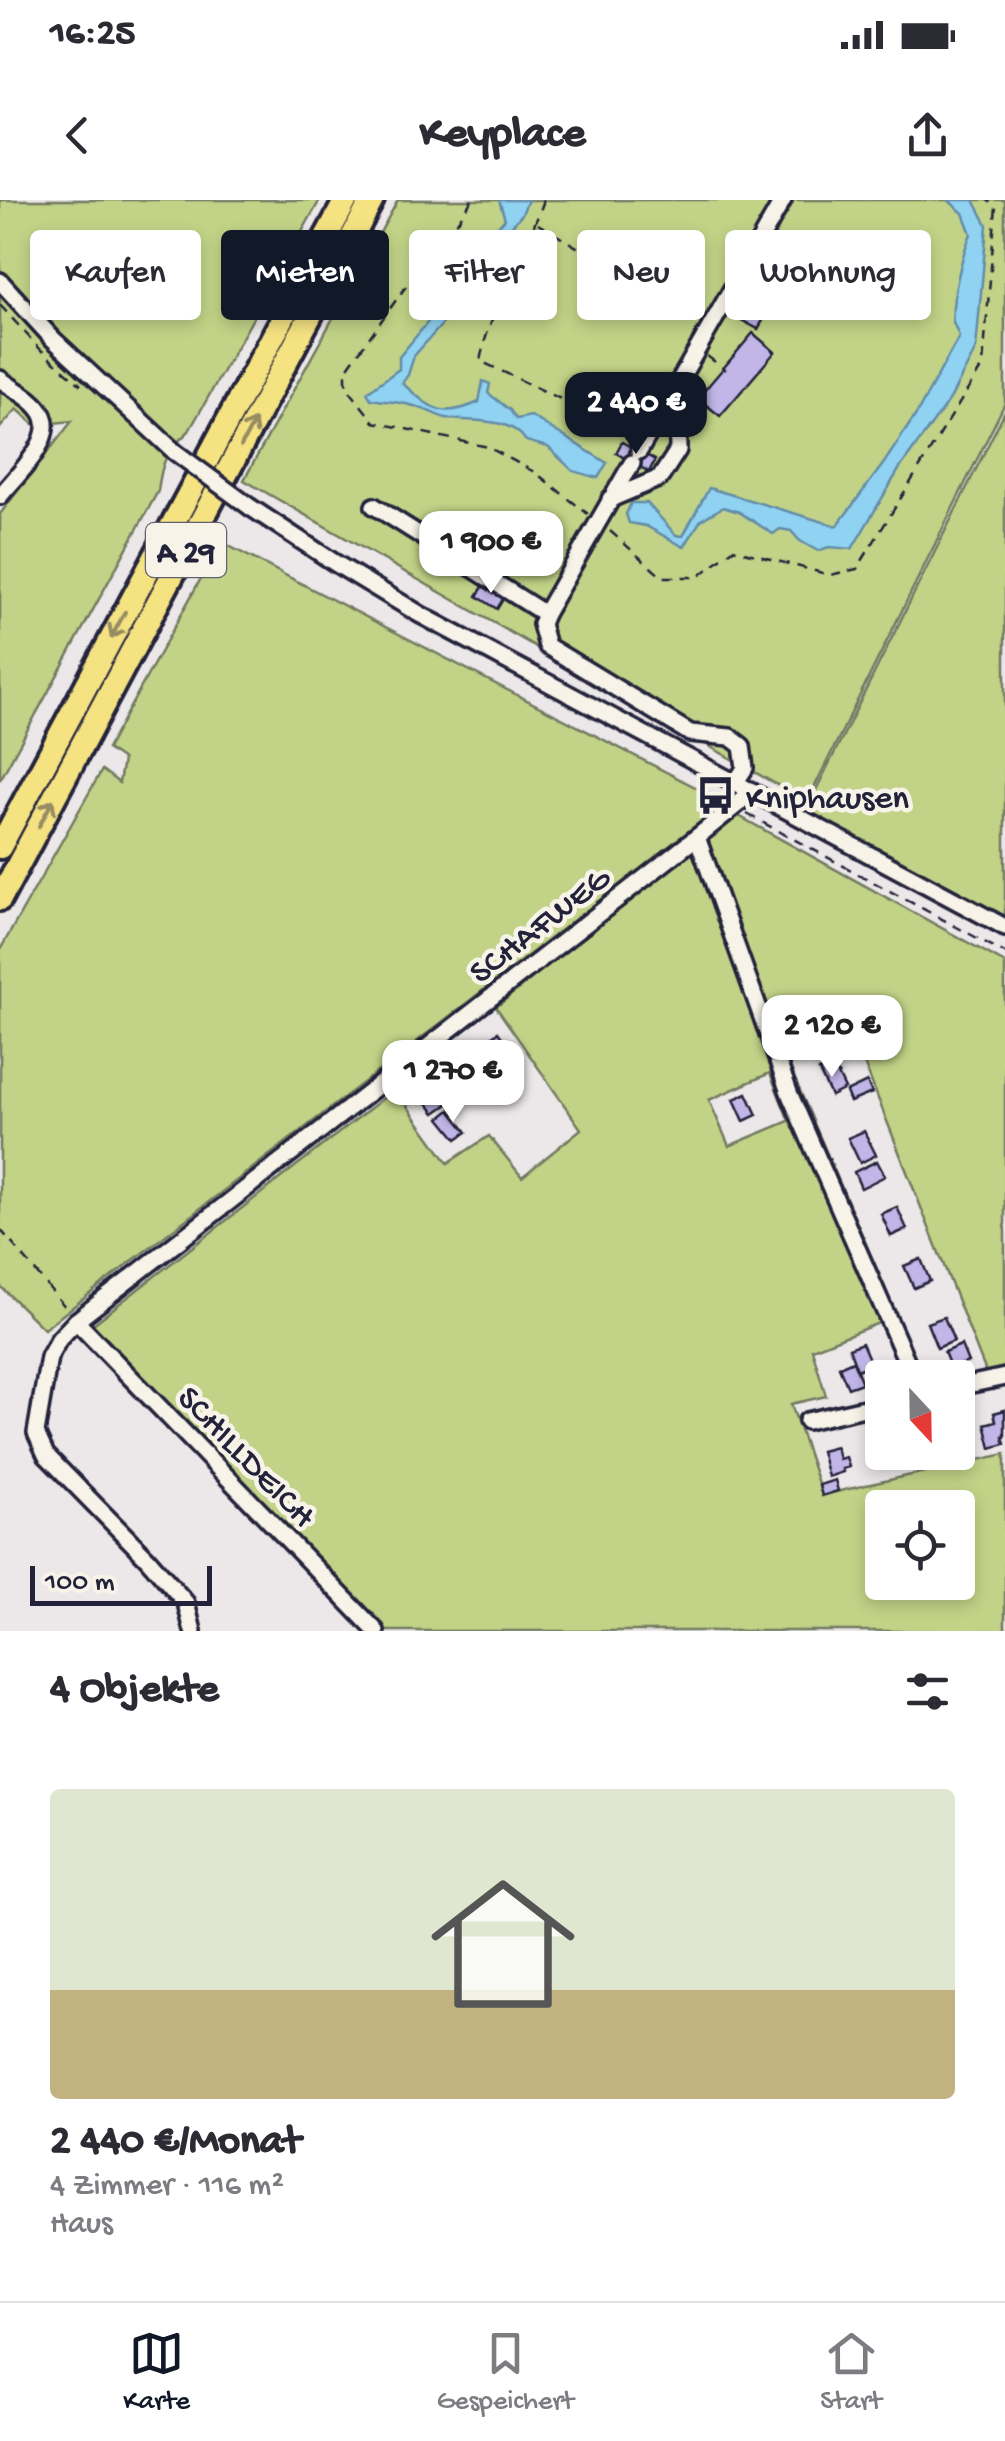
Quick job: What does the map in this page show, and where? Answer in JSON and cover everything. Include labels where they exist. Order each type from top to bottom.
[{"type":"highway","name":"A 29","points":[[0,847],[346,200]]},
{"type":"highway","name":"A 29","points":[[0,899],[372,200]]},
{"type":"street","points":[[766,230],[782,200]]},
{"type":"street","points":[[0,281],[53,339],[175,452],[250,508],[335,563],[421,615],[1005,927]]},
{"type":"street","points":[[725,301],[541,624],[547,646],[690,733],[730,737],[742,746],[743,786]]},
{"type":"street","points":[[0,379],[34,404],[43,416],[46,431],[40,447],[0,496]]},
{"type":"street","points":[[610,499],[660,478],[678,450],[677,387]]},
{"type":"street","points":[[374,506],[545,614]]},
{"type":"street","name":"SCHAFWEG","points":[[193,1631],[186,1602],[46,1455],[36,1433],[50,1357],[59,1339],[76,1321],[698,837],[738,804],[743,786]]},
{"type":"street","points":[[698,837],[790,1095],[906,1360]]},
{"type":"street","name":"SCHILLDEICH","points":[[76,1321],[376,1631]]},
{"type":"street","points":[[975,1384],[1005,1378]]},
{"type":"street","points":[[807,1422],[865,1408]]},
{"type":"path","points":[[544,200],[486,333],[480,361],[639,451]]},
{"type":"path","points":[[537,223],[710,326]]},
{"type":"path","points":[[698,350],[726,370]]},
{"type":"path","points":[[738,804],[744,812],[1005,953]]},
{"type":"path","points":[[0,1229],[76,1321]]},
{"type":"green space","points":[[0,200],[320,200],[303,230],[221,230],[221,320],[252,320],[189,431],[166,457],[158,491],[0,780],[0,514],[72,421],[35,425],[17,409],[0,428]]},
{"type":"green space","points":[[398,200],[1005,200],[1005,403],[807,802],[244,480],[332,320],[389,320],[389,230],[382,230]]},
{"type":"green space","points":[[1005,411],[1005,920],[806,810]]},
{"type":"green space","points":[[221,542],[726,803],[44,1329],[0,1286],[0,950],[102,770],[119,783],[123,760],[107,749]]},
{"type":"green space","points":[[737,815],[1005,963],[1005,1387],[993,1390],[853,1035],[788,1063],[897,1316],[812,1349],[826,1396],[791,1404],[822,1495],[934,1470],[975,1470],[975,1461],[1005,1454],[1005,1631],[380,1631],[92,1325],[395,1089],[448,1163],[489,1136],[522,1177],[581,1129],[496,1007]],"holes":[[[770,1073],[789,1121],[729,1146],[709,1100]]]},
{"type":"water","points":[[499,200],[528,200],[508,230],[490,230],[505,219]]},
{"type":"water","points":[[948,200],[974,200],[987,225],[976,349],[950,399],[900,468],[852,549],[829,547],[818,551],[791,531],[780,529],[773,534],[739,512],[723,507],[701,520],[684,547],[646,526],[629,523],[626,514],[631,503],[647,503],[676,535],[683,536],[709,488],[837,526],[917,413],[959,337],[953,322],[953,303],[971,234],[963,213]]},
{"type":"water","points":[[430,320],[446,320],[414,356],[402,383],[429,405],[455,410],[479,402],[483,381],[490,384],[488,393],[516,419],[531,416],[607,463],[598,478],[573,471],[548,447],[526,441],[502,424],[447,418],[414,406],[371,399],[367,392],[399,369],[399,357]]},
{"type":"building","points":[[742,320],[763,320],[758,329]]},
{"type":"building","points":[[753,333],[775,352],[720,416],[698,398]]},
{"type":"building","points":[[622,442],[655,460],[649,472],[616,453]]},
{"type":"building","points":[[485,584],[505,596],[497,609],[477,596]]},
{"type":"building","points":[[498,1032],[518,1059],[505,1069],[484,1042]]},
{"type":"building","points":[[833,1064],[845,1089],[831,1096],[819,1071]]},
{"type":"building","points":[[867,1082],[872,1093],[850,1102],[846,1092]]},
{"type":"building","points":[[433,1084],[448,1104],[435,1113],[420,1094]]},
{"type":"building","points":[[747,1093],[757,1115],[744,1121],[734,1099]]},
{"type":"building","points":[[450,1110],[467,1132],[457,1139],[440,1118]]},
{"type":"building","points":[[864,1131],[876,1155],[860,1163],[848,1138]]},
{"type":"building","points":[[877,1161],[885,1176],[861,1188],[854,1172]]},
{"type":"building","points":[[897,1207],[907,1229],[891,1236],[881,1214]]},
{"type":"building","points":[[921,1259],[930,1281],[914,1288],[904,1266]]},
{"type":"building","points":[[944,1317],[954,1341],[937,1348],[927,1323]]},
{"type":"building","points":[[862,1343],[869,1360],[865,1360],[865,1367],[857,1370],[849,1348]]},
{"type":"building","points":[[961,1345],[967,1360],[947,1360],[944,1352]]},
{"type":"building","points":[[853,1361],[862,1383],[848,1388],[839,1367]]},
{"type":"building","points":[[1005,1410],[1005,1444],[991,1448],[985,1424],[996,1421],[994,1413]]},
{"type":"building","points":[[836,1447],[839,1459],[846,1457],[849,1467],[828,1477],[821,1451]]},
{"type":"building","points":[[835,1480],[838,1491],[822,1496],[819,1485]]},
{"type":"place","name":"Kniphausen","points":[[716,795]]}]
